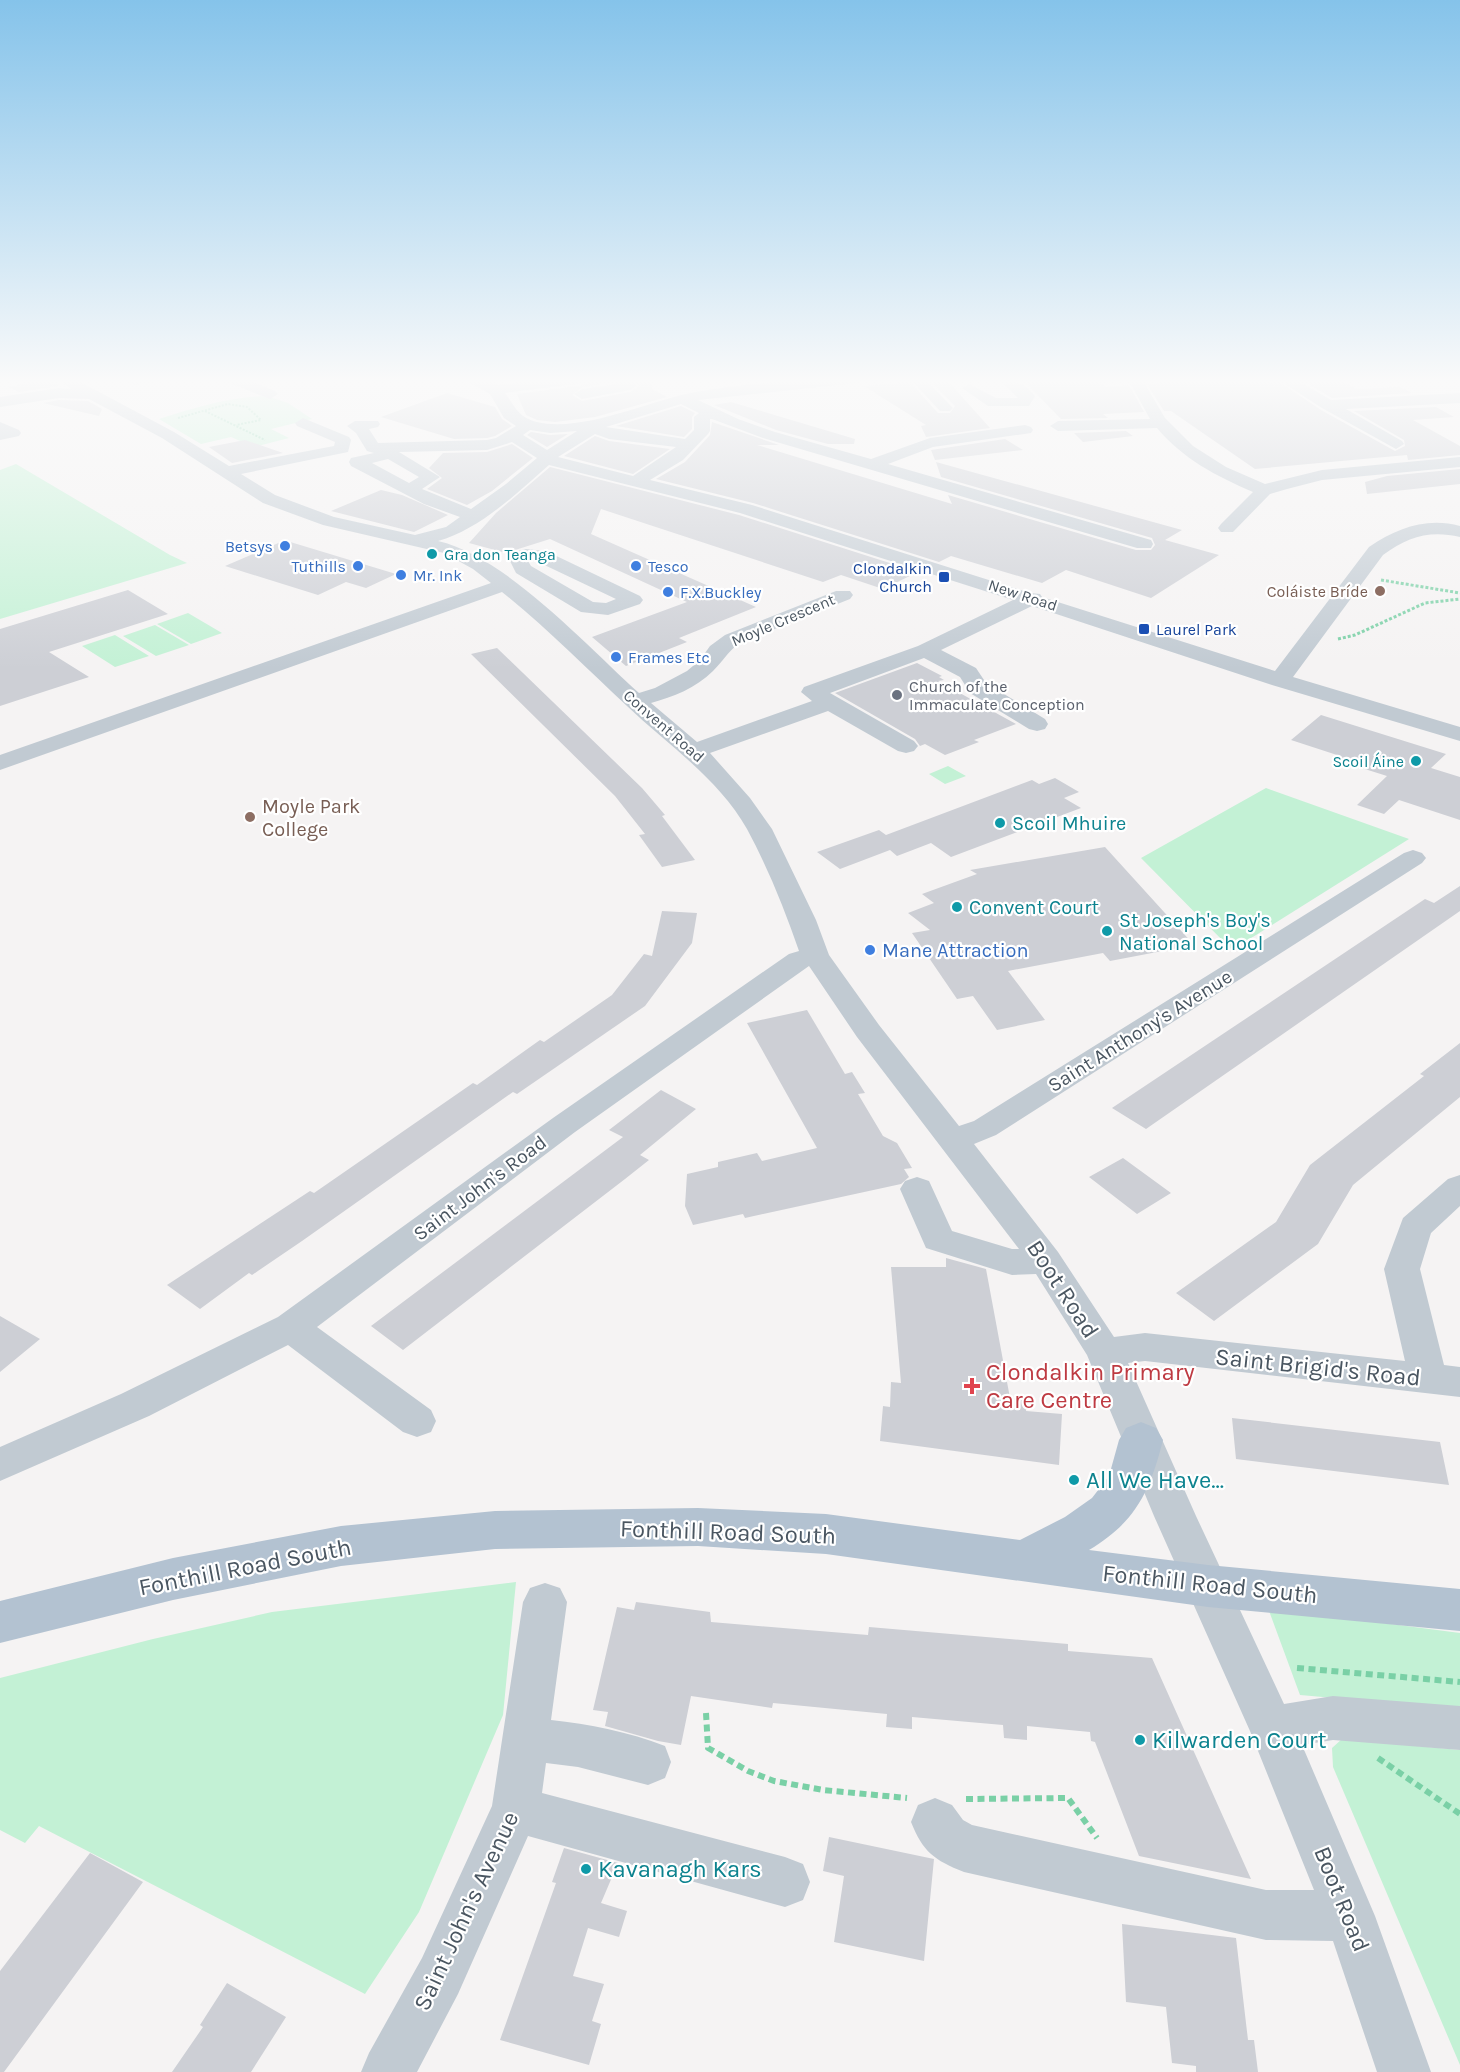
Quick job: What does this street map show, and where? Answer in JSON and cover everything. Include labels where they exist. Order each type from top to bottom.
[{"type":"main road","points":[[1023,1561],[1092,1524],[1107,1512],[1126,1487],[1141,1440]]},
{"type":"main road","name":"Fonthill Road South","points":[[0,1622],[173,1579],[341,1546],[495,1530],[698,1527],[814,1533],[1208,1586],[1460,1610]]},
{"type":"street","name":"Convent Road","points":[[231,476],[259,494],[301,512],[450,549],[475,562],[506,584],[634,701],[694,751],[741,803],[759,829],[802,920],[815,956]]},
{"type":"street","points":[[450,549],[489,503],[512,488],[525,476]]},
{"type":"street","name":"New Road","points":[[605,476],[746,509],[1034,598],[1280,680],[1460,734]]},
{"type":"street","points":[[635,482],[645,476]]},
{"type":"street","points":[[908,476],[1144,544]]},
{"type":"street","points":[[1234,476],[1264,490]]},
{"type":"street","points":[[1227,528],[1264,490],[1319,476]]},
{"type":"street","points":[[259,494],[288,486]]},
{"type":"street","points":[[411,489],[453,511],[476,516]]},
{"type":"street","points":[[301,512],[327,501]]},
{"type":"street","points":[[1280,680],[1376,551],[1394,537],[1410,532],[1431,527],[1457,531]]},
{"type":"street","points":[[1410,532],[1460,551]]},
{"type":"street","points":[[475,562],[517,557],[539,555],[633,600],[608,609],[595,610],[574,600],[524,569],[517,557]]},
{"type":"street","points":[[0,763],[506,584]]},
{"type":"street","name":"Moyle Crescent","points":[[634,701],[663,693],[695,676],[708,664],[717,650],[732,639],[843,595]]},
{"type":"street","points":[[906,746],[812,692],[925,650],[1034,598]]},
{"type":"street","points":[[531,606],[574,600]]},
{"type":"street","points":[[925,650],[968,674],[978,688],[1037,724]]},
{"type":"street","points":[[694,751],[831,702]]},
{"type":"street","name":"Saint Anthony's Avenue","points":[[955,1140],[985,1128],[1413,858]]},
{"type":"street","name":"Boot Road","points":[[815,956],[868,1030],[1046,1261],[1104,1353],[1141,1440],[1272,1728],[1350,1916],[1404,2072]]},
{"type":"street","name":"Saint John's Road","points":[[0,1464],[135,1405],[291,1327],[564,1125],[799,960],[815,956]]},
{"type":"street","points":[[1444,1381],[1402,1269],[1415,1227],[1460,1187]]},
{"type":"street","points":[[917,1189],[938,1239],[1012,1262],[1046,1261]]},
{"type":"street","points":[[291,1327],[417,1421]]},
{"type":"street","name":"Saint Brigid's Road","points":[[1104,1353],[1145,1347],[1444,1381]]},
{"type":"street","name":"Saint John's Avenue","points":[[388,2072],[440,1976],[516,1808],[545,1602]]},
{"type":"street","points":[[1272,1728],[1333,1718],[1460,1728]]},
{"type":"street","points":[[525,1739],[578,1745],[648,1762]]},
{"type":"street","points":[[516,1808],[558,1822],[785,1882]]},
{"type":"street","points":[[935,1822],[946,1837],[964,1848],[975,1851],[1266,1915],[1350,1916]]},
{"type":"path","points":[[1356,576],[1460,593]]},
{"type":"path","points":[[1305,647],[1355,635],[1425,603],[1460,598]]},
{"type":"path","points":[[1297,1668],[1460,1682]]},
{"type":"path","points":[[1372,1754],[1460,1814]]},
{"type":"green space","points":[[0,476],[36,476],[187,563],[0,619]]},
{"type":"green space","points":[[188,613],[222,633],[191,644],[157,624]]},
{"type":"green space","points":[[155,625],[189,645],[156,656],[123,636]]},
{"type":"green space","points":[[115,635],[149,656],[115,667],[82,646]]},
{"type":"green space","points":[[948,766],[966,776],[945,784],[929,774]]},
{"type":"green space","points":[[1266,788],[1409,839],[1232,950],[1141,858]]},
{"type":"green space","points":[[516,1582],[503,1715],[419,1912],[365,1994],[39,1826],[25,1843],[0,1830],[0,1678],[153,1639],[272,1612]]},
{"type":"green space","points":[[1268,1608],[1460,1633],[1460,1709],[1300,1695]]},
{"type":"green space","points":[[1342,1739],[1460,1750],[1460,2065],[1333,1767],[1332,1748]]},
{"type":"building","points":[[439,476],[511,476],[492,491],[467,505],[427,489],[442,478]]},
{"type":"building","points":[[540,476],[584,476],[739,515],[918,572],[883,589],[841,575],[823,582],[601,509],[591,534],[756,607],[679,638],[687,642],[626,666],[592,637],[687,602],[550,539],[506,553],[469,543],[496,513]]},
{"type":"building","points":[[662,476],[858,476],[952,504],[948,495],[1136,550],[1151,550],[1155,545],[1152,538],[941,476],[986,476],[1182,530],[1165,540],[1219,555],[1151,598],[1066,570],[1042,583],[951,556],[939,562],[753,503],[656,479]]},
{"type":"building","points":[[1387,476],[1460,476],[1460,484],[1367,494],[1365,482]]},
{"type":"building","points":[[381,490],[402,495],[448,515],[414,532],[331,511]]},
{"type":"building","points":[[283,541],[396,574],[366,588],[346,582],[318,595],[225,566]]},
{"type":"building","points":[[128,590],[168,614],[49,652],[89,677],[0,706],[0,629]]},
{"type":"building","points":[[497,648],[642,788],[665,815],[662,816],[695,860],[662,867],[639,835],[645,834],[615,796],[471,654]]},
{"type":"building","points":[[917,663],[942,676],[939,677],[944,680],[938,681],[1016,724],[974,740],[979,742],[945,755],[925,744],[920,746],[915,739],[835,693]]},
{"type":"building","name":"Scoil Áine","points":[[1321,715],[1446,754],[1431,768],[1460,777],[1460,820],[1399,800],[1384,814],[1357,805],[1387,776],[1333,759],[1337,755],[1291,740]]},
{"type":"building","name":"Scoil Mhuire","points":[[1055,778],[1079,792],[1064,798],[1081,808],[951,857],[931,843],[897,856],[890,850],[840,869],[817,852],[879,830],[886,835],[1032,780],[1039,784]]},
{"type":"building","name":"St Joseph's Boy's National School","points":[[1105,847],[1194,945],[1110,961],[1103,953],[1008,971],[1045,1020],[997,1030],[973,996],[957,999],[912,933],[930,930],[908,913],[934,903],[922,894],[977,874],[970,870]]},
{"type":"building","points":[[1460,886],[1460,911],[1146,1129],[1112,1108],[1425,899],[1434,903]]},
{"type":"building","points":[[662,911],[697,913],[692,943],[645,1006],[517,1094],[513,1092],[302,1241],[252,1275],[249,1273],[200,1309],[167,1285],[310,1191],[314,1193],[473,1083],[477,1085],[540,1040],[544,1042],[612,995],[644,954],[652,956]]},
{"type":"building","points":[[807,1010],[845,1074],[852,1072],[865,1093],[858,1094],[883,1136],[897,1143],[912,1168],[904,1169],[909,1177],[901,1184],[745,1218],[743,1214],[693,1225],[685,1206],[687,1174],[718,1167],[718,1162],[757,1153],[762,1161],[817,1148],[747,1023]]},
{"type":"building","points":[[1460,1043],[1460,1097],[1353,1185],[1318,1244],[1214,1321],[1176,1293],[1276,1222],[1310,1165],[1424,1076],[1420,1074]]},
{"type":"building","points":[[661,1090],[696,1109],[640,1155],[649,1160],[403,1350],[371,1326],[623,1137],[609,1130]]},
{"type":"building","points":[[1123,1158],[1171,1193],[1137,1214],[1089,1177]]},
{"type":"building","points":[[946,1258],[986,1269],[1010,1398],[1027,1399],[1026,1411],[1062,1414],[1059,1465],[880,1441],[883,1406],[890,1407],[891,1382],[901,1383],[891,1267],[946,1267]]},
{"type":"building","points":[[0,1316],[40,1339],[0,1372]]},
{"type":"building","points":[[1232,1418],[1440,1442],[1449,1485],[1236,1459]]},
{"type":"building","name":"Kilwarden Court","points":[[636,1602],[710,1612],[711,1622],[868,1635],[869,1627],[1068,1644],[1068,1651],[1152,1658],[1251,1879],[1139,1856],[1095,1742],[1091,1741],[1090,1732],[1027,1726],[1027,1740],[1004,1738],[1003,1725],[912,1717],[912,1729],[886,1727],[887,1714],[773,1703],[772,1708],[691,1696],[681,1745],[605,1726],[608,1712],[593,1710],[617,1607],[634,1610]]},
{"type":"building","points":[[829,1837],[934,1859],[924,1961],[834,1942],[844,1876],[823,1871]]},
{"type":"building","points":[[564,1848],[618,1863],[601,1903],[627,1911],[619,1937],[588,1928],[573,1976],[604,1984],[592,2021],[601,2024],[589,2065],[500,2040],[556,1883],[552,1882]]},
{"type":"building","points":[[90,1853],[143,1882],[4,2072],[0,2072],[0,1971]]},
{"type":"building","points":[[1122,1924],[1236,1938],[1248,2040],[1254,2040],[1258,2072],[1196,2072],[1196,2066],[1172,2063],[1166,2007],[1126,2002]]},
{"type":"building","points":[[227,1983],[286,2017],[251,2072],[172,2072],[203,2027],[200,2025]]},
{"type":"place","name":"Betsys","points":[[285,546]]},
{"type":"place","name":"Gra don Teanga","points":[[432,554]]},
{"type":"place","name":"Tuthills","points":[[358,566]]},
{"type":"place","name":"Tesco","points":[[636,566]]},
{"type":"place","name":"Mr. Ink","points":[[401,575]]},
{"type":"place","name":"Clondalkin Church","points":[[944,577]]},
{"type":"place","name":"Coláiste Bríde","points":[[1380,591]]},
{"type":"place","name":"F.X.Buckley","points":[[668,592]]},
{"type":"place","name":"Laurel Park","points":[[1144,629]]},
{"type":"place","name":"Frames Etc","points":[[616,657]]},
{"type":"place","name":"Church of the Immaculate Conception","points":[[897,695]]},
{"type":"place","name":"Scoil Áine","points":[[1416,761]]},
{"type":"place","name":"Moyle Park College","points":[[250,817]]},
{"type":"place","name":"Scoil Mhuire","points":[[1000,823]]},
{"type":"place","name":"Convent Court","points":[[957,907]]},
{"type":"place","name":"St Joseph's Boy's National School","points":[[1107,931]]},
{"type":"place","name":"Mane Attraction","points":[[870,950]]},
{"type":"place","name":"Clondalkin Primary Care Centre","points":[[972,1386]]},
{"type":"place","name":"All We Have...","points":[[1074,1480]]},
{"type":"place","name":"Kilwarden Court","points":[[1140,1740]]},
{"type":"place","name":"Kavanagh Kars","points":[[586,1869]]}]
